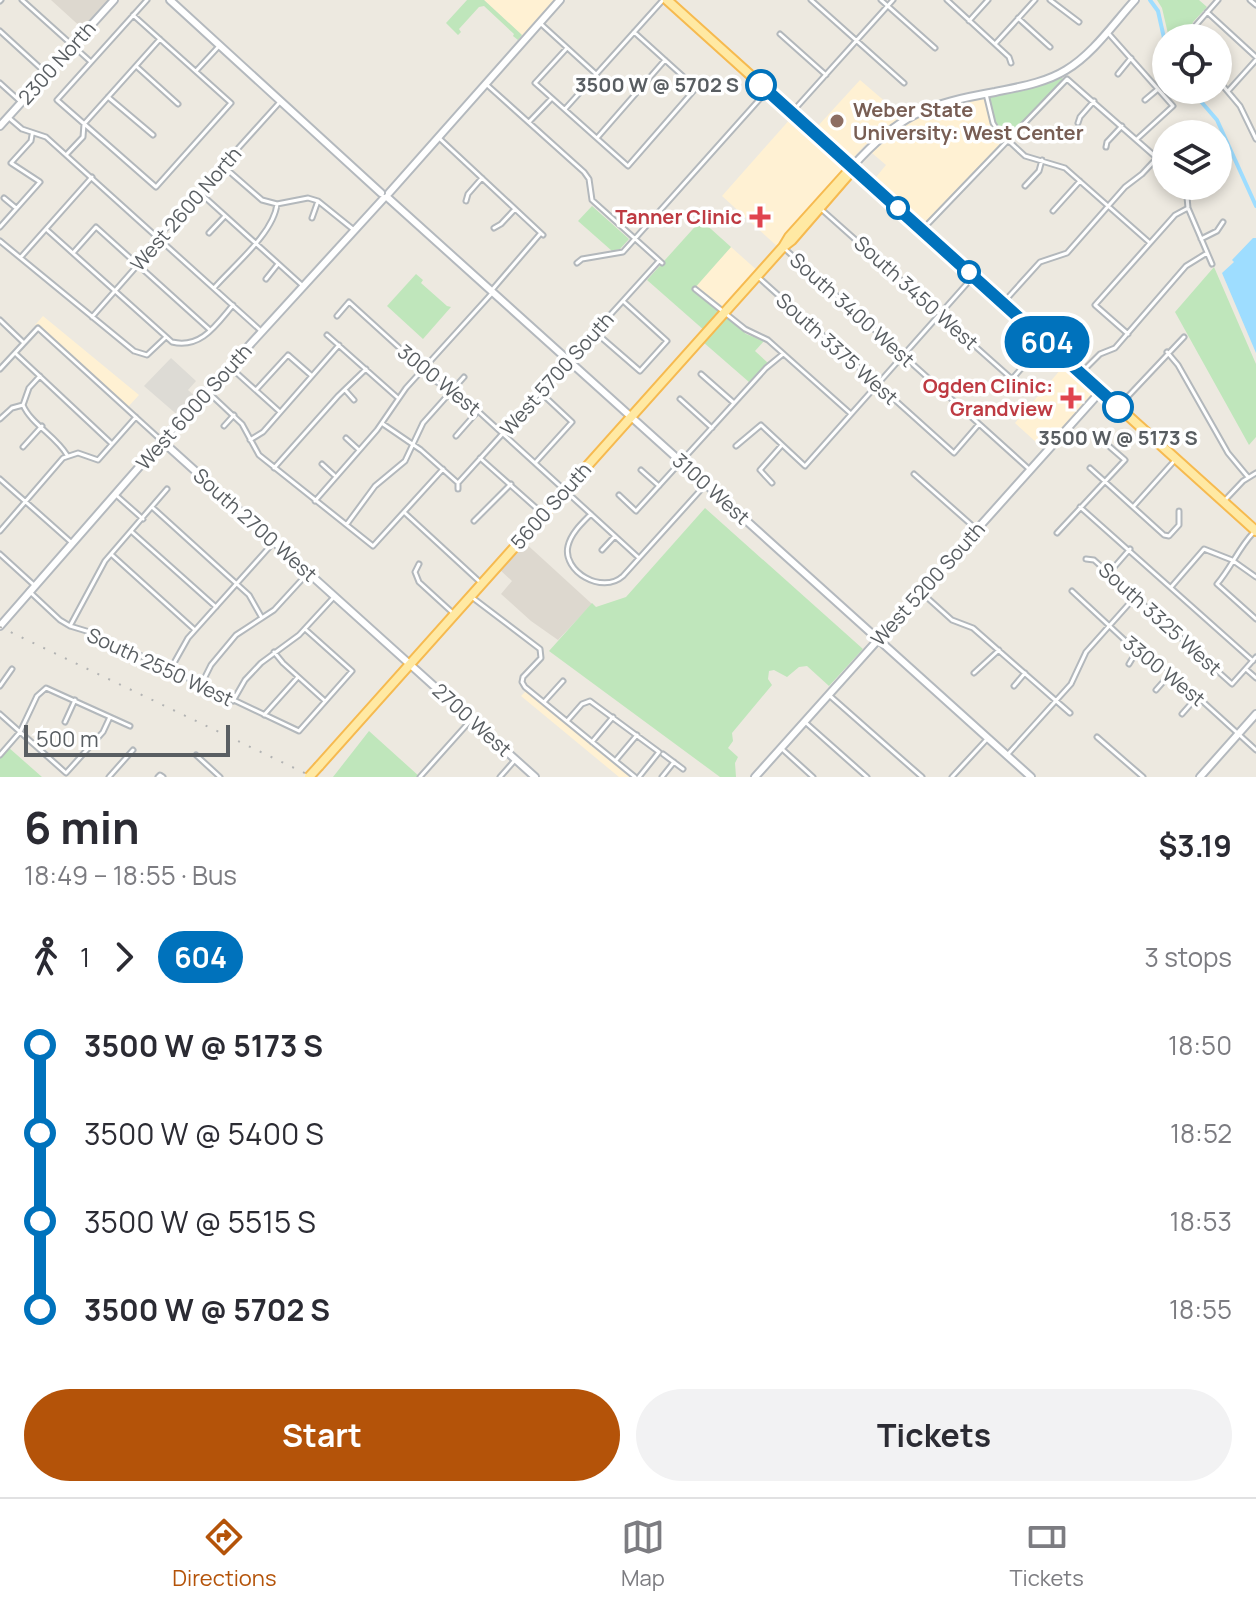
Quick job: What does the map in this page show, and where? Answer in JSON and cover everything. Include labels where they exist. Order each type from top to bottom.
[{"type":"main road","points":[[665,0],[1256,530]]},
{"type":"main road","name":"5600 South","points":[[309,777],[820,207],[852,167]]},
{"type":"main road","name":"5600 South","points":[[783,247],[852,167]]},
{"type":"street","points":[[22,0],[91,62]]},
{"type":"street","name":"2300 North","points":[[0,126],[114,0]]},
{"type":"street","points":[[133,15],[231,103],[156,187],[57,100],[133,15],[147,0]]},
{"type":"street","name":"3100 West","points":[[170,0],[1031,777]]},
{"type":"street","name":"West 6000 South","points":[[0,624],[560,0]]},
{"type":"street","points":[[565,109],[665,0]]},
{"type":"street","points":[[811,0],[904,83]]},
{"type":"street","points":[[881,0],[935,48]]},
{"type":"street","points":[[792,113],[893,0]]},
{"type":"street","points":[[947,0],[1009,57],[1011,63]]},
{"type":"street","points":[[969,21],[988,0]]},
{"type":"street","points":[[995,44],[1035,0]]},
{"type":"street","points":[[1050,0],[1079,22]]},
{"type":"street","points":[[852,167],[884,133],[905,119],[939,104],[1043,81],[1077,63],[1135,0]]},
{"type":"street","points":[[1197,24],[1218,0]]},
{"type":"street","points":[[1250,0],[1256,5]]},
{"type":"street","points":[[1207,12],[1256,59],[1232,87]]},
{"type":"street","points":[[1018,18],[1050,47]]},
{"type":"street","points":[[539,23],[596,74]]},
{"type":"street","points":[[0,31],[47,74]]},
{"type":"street","points":[[567,48],[535,83],[628,166],[698,88],[634,32]]},
{"type":"street","points":[[1106,32],[1152,82]]},
{"type":"street","points":[[780,34],[826,75]]},
{"type":"street","points":[[66,155],[83,137],[84,124],[160,39]]},
{"type":"street","points":[[196,71],[220,45]]},
{"type":"street","points":[[1118,74],[1131,58]]},
{"type":"street","points":[[597,138],[665,60]]},
{"type":"street","points":[[136,66],[178,104]]},
{"type":"street","points":[[923,230],[1064,80],[1071,80],[1152,154]]},
{"type":"street","points":[[0,83],[21,102]]},
{"type":"street","points":[[486,83],[584,172],[589,179],[592,200],[634,239]]},
{"type":"street","points":[[577,263],[582,259],[620,254],[768,91]]},
{"type":"street","points":[[986,93],[993,123],[1025,156],[1065,168],[1150,243]]},
{"type":"street","points":[[1145,100],[1152,94]]},
{"type":"street","points":[[1232,95],[1256,139]]},
{"type":"street","points":[[108,97],[153,135]]},
{"type":"street","points":[[529,122],[552,98]]},
{"type":"street","name":"West 2600 North","points":[[92,317],[138,265],[157,238],[282,100]]},
{"type":"street","points":[[1078,123],[1094,101]]},
{"type":"street","points":[[1137,140],[1173,106],[1171,104]]},
{"type":"street","points":[[8,117],[22,129],[46,137],[262,332]]},
{"type":"street","points":[[1251,128],[1256,123]]},
{"type":"street","points":[[1106,147],[1122,126]]},
{"type":"street","points":[[0,227],[40,182],[11,163],[31,141],[33,133]]},
{"type":"street","points":[[315,501],[382,423],[398,398],[542,234],[438,136]]},
{"type":"street","points":[[1025,186],[1039,171],[1042,160]]},
{"type":"street","points":[[1003,303],[1040,262],[1067,253],[1152,163]]},
{"type":"street","points":[[223,166],[253,194],[269,202],[277,204],[308,198],[318,201],[354,230]]},
{"type":"street","points":[[21,257],[92,177]]},
{"type":"street","points":[[466,201],[482,178]]},
{"type":"street","points":[[1053,211],[1080,181]]},
{"type":"street","points":[[199,192],[303,286]]},
{"type":"street","points":[[4,198],[16,208]]},
{"type":"street","points":[[1188,200],[1188,208],[1212,264]]},
{"type":"street","points":[[312,218],[318,201]]},
{"type":"street","points":[[214,288],[274,221],[277,204]]},
{"type":"street","name":"South 3450 West","points":[[820,207],[1012,382],[1046,341]]},
{"type":"street","points":[[1128,334],[1095,305],[1175,215],[1188,208]]},
{"type":"street","points":[[494,228],[515,209]]},
{"type":"street","points":[[209,233],[225,216]]},
{"type":"street","points":[[1201,239],[1217,231],[1223,222]]},
{"type":"street","points":[[73,253],[96,227],[210,330]]},
{"type":"street","points":[[46,229],[172,342],[190,344],[210,330],[233,305]]},
{"type":"street","name":"West 5700 South","points":[[458,483],[660,262],[634,239]]},
{"type":"street","points":[[0,241],[134,351],[147,355],[166,337]]},
{"type":"street","name":"South 3400 West","points":[[783,247],[1029,469]]},
{"type":"street","points":[[1081,373],[1100,354],[1115,348],[1186,266],[1207,253]]},
{"type":"street","points":[[266,279],[278,264]]},
{"type":"street","name":"South 3375 West","points":[[757,276],[954,453],[979,424]]},
{"type":"street","points":[[736,446],[761,425],[805,466],[974,276]]},
{"type":"street","points":[[695,289],[745,329],[762,336],[851,414]]},
{"type":"street","points":[[595,332],[640,371],[667,341],[623,301]]},
{"type":"street","name":"3000 West","points":[[337,316],[349,302],[450,392],[478,411],[639,558]]},
{"type":"street","points":[[0,320],[24,343],[0,369]]},
{"type":"street","name":"South 2700 West","points":[[24,343],[38,328],[409,664]]},
{"type":"street","points":[[327,335],[398,398]]},
{"type":"street","points":[[1118,407],[1184,337]]},
{"type":"street","points":[[250,440],[263,432],[339,345]]},
{"type":"street","points":[[1167,352],[1178,365],[1228,453],[1248,477]]},
{"type":"street","points":[[15,353],[112,444]]},
{"type":"street","points":[[619,495],[636,511],[766,368],[783,354]]},
{"type":"street","points":[[256,390],[288,355],[312,376]]},
{"type":"street","points":[[230,367],[280,412]]},
{"type":"street","points":[[274,468],[366,369]]},
{"type":"street","points":[[701,374],[734,403]]},
{"type":"street","points":[[40,376],[29,388],[23,405],[67,455]]},
{"type":"street","points":[[347,524],[375,486],[405,461],[423,423],[464,377]]},
{"type":"street","points":[[345,390],[354,400]]},
{"type":"street","name":"West 5200 South","points":[[758,776],[1101,391]]},
{"type":"street","points":[[208,392],[242,424],[256,452],[373,546],[443,469]]},
{"type":"street","points":[[535,463],[572,422],[540,392]]},
{"type":"street","points":[[680,399],[712,428]]},
{"type":"street","points":[[0,419],[12,408],[23,405]]},
{"type":"street","points":[[456,436],[478,411]]},
{"type":"street","points":[[224,426],[234,415]]},
{"type":"street","points":[[0,531],[67,455],[85,454],[98,460],[136,417]]},
{"type":"street","points":[[382,423],[443,469],[458,483],[458,489]]},
{"type":"street","points":[[23,447],[42,426]]},
{"type":"street","points":[[346,438],[359,450]]},
{"type":"street","points":[[772,483],[760,470],[782,445]]},
{"type":"street","points":[[1057,533],[1125,460],[1110,447]]},
{"type":"street","points":[[480,458],[544,514]]},
{"type":"street","points":[[1133,507],[1176,459]]},
{"type":"street","points":[[322,464],[335,476]]},
{"type":"street","points":[[1090,468],[1164,535],[1169,536],[1179,525],[1179,511]]},
{"type":"street","points":[[641,470],[659,486]]},
{"type":"street","points":[[1224,501],[1256,473]]},
{"type":"street","points":[[914,474],[978,531]]},
{"type":"street","points":[[0,479],[72,543]]},
{"type":"street","points":[[474,521],[511,484]]},
{"type":"street","points":[[591,514],[572,536],[567,548],[568,557],[589,579],[604,584],[617,580],[706,484]]},
{"type":"street","points":[[70,626],[97,573],[167,489]]},
{"type":"street","points":[[115,494],[143,519]]},
{"type":"street","points":[[1080,507],[1254,659],[1246,669],[1256,678]]},
{"type":"street","points":[[153,508],[249,595],[262,618]]},
{"type":"street","points":[[404,512],[481,583]]},
{"type":"street","points":[[1256,530],[1239,548],[1217,584],[1256,619]]},
{"type":"street","points":[[132,531],[216,607]]},
{"type":"street","points":[[602,550],[615,536]]},
{"type":"street","points":[[170,670],[195,630],[274,542]]},
{"type":"street","points":[[1109,573],[1130,549]]},
{"type":"street","points":[[1171,587],[1204,549],[1232,560],[1256,577]]},
{"type":"street","name":"South 2550 West","points":[[0,554],[70,626],[93,633],[299,731],[325,701]]},
{"type":"street","points":[[111,555],[195,630]]},
{"type":"street","points":[[0,564],[5,558]]},
{"type":"street","name":"South 3325 West","points":[[1086,559],[1094,560],[1232,684],[1246,669]]},
{"type":"street","points":[[419,564],[415,572],[419,582],[454,614]]},
{"type":"street","points":[[201,685],[211,665],[236,635],[274,610],[308,573]]},
{"type":"street","name":"3300 West","points":[[1072,591],[1109,626],[1155,658],[1256,750]]},
{"type":"street","points":[[921,593],[952,620],[968,625],[1070,713]]},
{"type":"street","points":[[470,596],[540,649],[541,658],[522,682],[567,722],[637,777],[661,753]]},
{"type":"street","points":[[233,701],[245,680],[274,652],[305,629],[334,597]]},
{"type":"street","points":[[1007,755],[1075,679],[1086,652],[1135,597]]},
{"type":"street","points":[[274,652],[325,701],[352,671],[305,629]]},
{"type":"street","points":[[1129,664],[1138,649]]},
{"type":"street","points":[[974,673],[999,650]]},
{"type":"street","name":"2700 West","points":[[409,664],[535,777]]},
{"type":"street","points":[[0,686],[12,669]]},
{"type":"street","points":[[1014,686],[1025,673]]},
{"type":"street","points":[[1156,690],[1171,673]]},
{"type":"street","points":[[264,715],[298,677]]},
{"type":"street","points":[[543,702],[563,681]]},
{"type":"street","points":[[0,755],[20,732],[37,696],[46,688],[130,726]]},
{"type":"street","points":[[829,695],[922,777]]},
{"type":"street","points":[[1182,714],[1197,697]]},
{"type":"street","points":[[65,722],[75,699]]},
{"type":"street","points":[[567,722],[582,704],[590,701],[683,769]]},
{"type":"street","points":[[0,714],[66,773],[103,732],[111,716]]},
{"type":"street","points":[[1200,777],[1256,714]]},
{"type":"street","points":[[592,742],[613,717]]},
{"type":"street","points":[[420,777],[471,720]]},
{"type":"street","points":[[805,722],[867,777]]},
{"type":"street","points":[[616,761],[637,735]]},
{"type":"street","points":[[1097,737],[1143,777]]},
{"type":"street","points":[[952,777],[988,738]]},
{"type":"street","points":[[781,748],[813,777]]},
{"type":"street","points":[[109,777],[133,750]]},
{"type":"street","points":[[196,755],[220,777]]},
{"type":"street","points":[[500,777],[515,760]]},
{"type":"street","points":[[662,777],[674,762]]},
{"type":"shaded area","points":[[51,0],[111,0],[84,30]]},
{"type":"shaded area","points":[[484,0],[557,0],[524,37]]},
{"type":"shaded area","points":[[860,80],[902,116],[852,159],[817,127]]},
{"type":"shaded area","points":[[985,97],[990,122],[1005,140],[923,229],[872,182],[886,165],[872,153],[894,133],[925,114]]},
{"type":"shaded area","points":[[792,117],[844,167],[778,247],[722,196]]},
{"type":"shaded area","points":[[731,247],[759,272],[725,309],[696,286]]},
{"type":"shaded area","points":[[43,316],[139,395],[127,408],[35,325]]},
{"type":"shaded area","points":[[171,358],[196,381],[188,390],[198,399],[181,418],[144,386]]},
{"type":"shaded area","points":[[1067,362],[1100,392],[1046,451],[1015,423]]},
{"type":"shaded area","points":[[522,540],[592,604],[558,640],[501,594],[512,581],[499,569]]},
{"type":"shaded area","points":[[526,691],[632,777],[619,777],[521,696]]},
{"type":"green space","points":[[467,0],[484,0],[522,35],[518,40],[484,6],[479,7],[459,29],[461,32],[458,35],[446,23]]},
{"type":"green space","points":[[1157,0],[1199,0],[1207,7],[1192,24],[1166,24]]},
{"type":"green space","points":[[1061,77],[1063,79],[1010,138],[993,120],[988,95],[1033,87]]},
{"type":"green space","points":[[592,206],[629,239],[620,249],[612,251],[578,221]]},
{"type":"green space","points":[[701,220],[731,247],[693,290],[722,312],[705,331],[647,280]]},
{"type":"green space","points":[[1214,267],[1256,364],[1256,437],[1249,445],[1175,312]]},
{"type":"green space","points":[[416,274],[423,280],[421,283],[451,307],[423,339],[387,306]]},
{"type":"green space","points":[[726,316],[746,334],[764,341],[755,351],[768,363],[749,382],[703,342]]},
{"type":"green space","points":[[705,508],[863,649],[829,686],[807,666],[799,667],[787,677],[774,670],[769,671],[768,679],[772,685],[732,733],[733,741],[728,748],[738,757],[736,777],[720,777],[549,651],[592,603],[596,607],[626,597]]},
{"type":"green space","points":[[369,731],[420,777],[333,777]]},
{"type":"green space","points":[[8,747],[42,777],[0,777],[0,756]]},
{"type":"water","points":[[1256,238],[1256,353],[1222,273]]},
{"type":"waterway","points":[[1150,0],[1158,11],[1161,24]]},
{"type":"waterway","points":[[1203,104],[1217,120],[1256,206]]},
{"type":"railway","points":[[0,627],[313,777]]},
{"type":"bus line","name":"604","points":[[761,85],[1118,407]]},
{"type":"place","name":"3500 W @ 5702 S","points":[[761,85]]},
{"type":"place","name":"Weber State University: West Center","points":[[837,121]]},
{"type":"place","name":"Tanner Clinic","points":[[760,217]]},
{"type":"place","name":"Ogden Clinic: Grandview","points":[[1071,398]]},
{"type":"place","name":"3500 W @ 5173 S","points":[[1118,407]]}]
